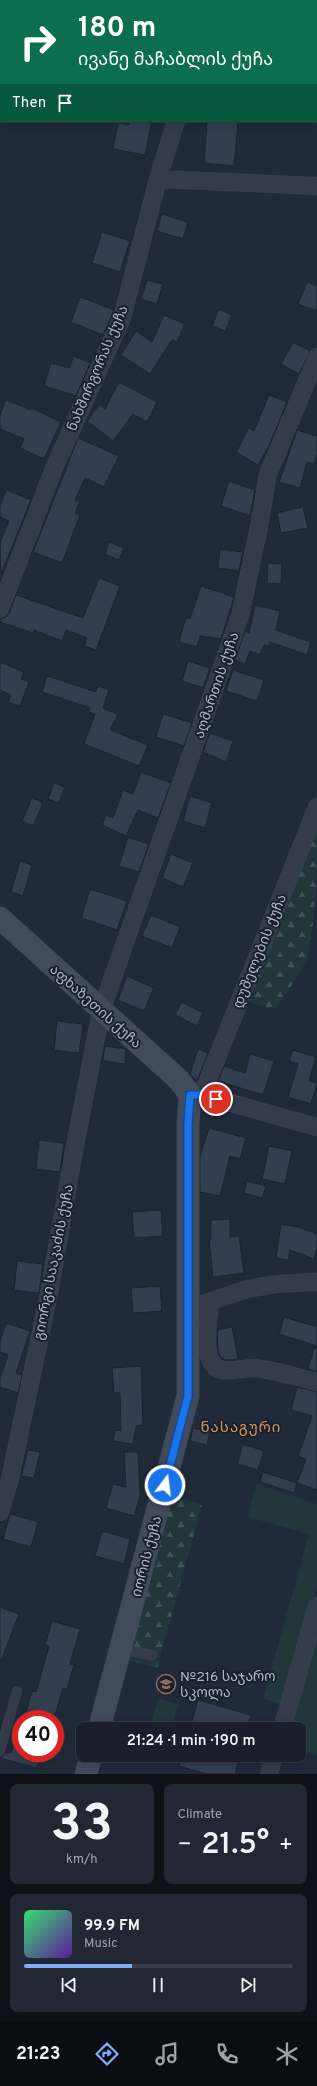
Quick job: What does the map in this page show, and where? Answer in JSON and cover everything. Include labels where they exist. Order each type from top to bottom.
[{"type":"street","name":"ნახშირგორას ქუჩა","points":[[0,609],[55,466],[122,318],[158,178],[176,122]]},
{"type":"street","points":[[158,178],[317,186]]},
{"type":"street","name":"აღმართის ქუჩა","points":[[101,1011],[240,616],[259,527],[268,474],[317,357]]},
{"type":"street","name":"დუშელების ქუჩა","points":[[196,1095],[317,807]]},
{"type":"street","name":"აფხაზეთის ქუჩა","points":[[0,918],[101,1011],[196,1095]]},
{"type":"street","name":"გიორგი სააკაძის ქუჩა","points":[[0,1512],[10,1479],[49,1293],[101,1011]]},
{"type":"street","points":[[196,1095],[317,1127]]},
{"type":"street","name":"იორის ქუჩა","points":[[101,1722],[122,1649],[188,1396],[188,1124],[196,1095]]},
{"type":"street","points":[[188,1308],[210,1303],[230,1294],[247,1289],[276,1284],[317,1282]]},
{"type":"street","points":[[210,1303],[207,1349],[210,1360],[214,1365],[222,1370],[253,1368],[317,1382]]},
{"type":"street","points":[[284,1722],[317,1606]]},
{"type":"street","points":[[86,1774],[89,1762]]},
{"type":"street","points":[[269,1774],[272,1762]]},
{"type":"lane","points":[[122,1649],[152,1655]]},
{"type":"lane","points":[[0,1750],[17,1691]]},
{"type":"green space","points":[[317,829],[314,912],[310,944],[306,960],[296,979],[275,1009],[248,1002]]},
{"type":"green space","points":[[256,1484],[317,1504],[317,1586],[283,1705],[263,1699],[309,1534],[248,1517]]},
{"type":"green space","points":[[173,1495],[202,1505],[157,1668],[128,1660]]},
{"type":"green space","points":[[317,1623],[317,1755],[306,1752],[306,1722],[290,1722]]},
{"type":"green space","points":[[158,1698],[178,1704],[173,1722],[152,1722]]},
{"type":"building","points":[[129,122],[152,122],[145,155],[113,149],[118,123],[129,125]]},
{"type":"building","points":[[207,122],[238,122],[234,166],[204,163]]},
{"type":"building","points":[[162,214],[188,222],[183,239],[157,231]]},
{"type":"building","points":[[102,232],[130,241],[120,272],[92,263]]},
{"type":"building","points":[[147,280],[163,284],[157,304],[141,299]]},
{"type":"building","points":[[307,282],[317,286],[317,311],[298,304]]},
{"type":"building","points":[[80,297],[114,310],[103,335],[71,322]]},
{"type":"building","points":[[219,309],[232,315],[225,331],[212,326]]},
{"type":"building","points":[[164,315],[185,324],[177,342],[172,340],[150,374],[121,355],[136,331],[152,342]]},
{"type":"building","points":[[293,342],[310,351],[299,374],[281,364]]},
{"type":"building","points":[[74,356],[90,363],[76,396],[44,386],[51,363],[69,368]]},
{"type":"building","points":[[119,382],[157,402],[147,422],[133,414],[113,441],[87,421],[100,404],[105,409]]},
{"type":"building","points":[[269,395],[287,402],[269,446],[258,465],[236,452],[249,428],[254,431]]},
{"type":"building","points":[[6,400],[31,410],[32,408],[61,422],[44,459],[20,448],[24,439],[0,429],[0,415]]},
{"type":"building","points":[[297,430],[317,436],[317,454],[314,464],[307,462],[300,488],[279,482]]},
{"type":"building","points":[[78,438],[119,456],[104,487],[85,478],[75,500],[80,502],[75,513],[80,515],[62,563],[33,552]]},
{"type":"building","points":[[229,481],[255,490],[250,516],[221,506]]},
{"type":"building","points":[[6,490],[31,500],[1,574],[0,542],[9,521],[0,517],[0,506]]},
{"type":"building","points":[[303,507],[308,528],[281,533],[277,513]]},
{"type":"building","points":[[109,542],[124,548],[119,560],[105,554]]},
{"type":"building","points":[[220,549],[243,552],[239,571],[218,568]]},
{"type":"building","points":[[268,563],[282,564],[281,584],[267,583]]},
{"type":"building","points":[[99,578],[120,586],[96,650],[84,646],[87,638],[66,630],[62,641],[34,630],[33,633],[0,622],[0,619],[6,617],[9,613],[16,595],[83,618]]},
{"type":"building","points":[[201,586],[234,597],[221,639],[200,636],[197,647],[179,642],[186,617],[190,619]]},
{"type":"building","points":[[255,605],[280,611],[276,630],[311,642],[307,655],[270,642],[269,646],[264,645],[260,655],[250,651],[245,664],[235,660],[245,631],[249,633]]},
{"type":"building","points":[[188,661],[210,668],[203,688],[182,681]]},
{"type":"building","points":[[0,662],[24,672],[21,679],[29,682],[20,706],[8,702],[11,695],[0,690]]},
{"type":"building","points":[[233,670],[264,680],[257,701],[226,691]]},
{"type":"building","points":[[47,676],[96,692],[98,686],[109,690],[103,708],[118,715],[110,730],[148,745],[139,766],[84,744],[95,714],[89,712],[90,708],[42,692]]},
{"type":"building","points":[[163,714],[192,723],[184,746],[156,737]]},
{"type":"building","points":[[210,733],[233,741],[226,762],[203,752]]},
{"type":"building","points":[[141,772],[171,783],[158,818],[138,810],[126,836],[102,825],[106,815],[113,818],[123,790],[133,794]]},
{"type":"building","points":[[54,783],[65,787],[59,803],[48,799]]},
{"type":"building","points":[[190,796],[212,803],[205,828],[183,821]]},
{"type":"building","points":[[32,798],[43,803],[33,826],[22,821]]},
{"type":"building","points":[[128,837],[149,844],[139,872],[119,866]]},
{"type":"building","points":[[171,854],[193,863],[183,887],[162,878]]},
{"type":"building","points":[[20,861],[32,865],[23,896],[11,892]]},
{"type":"building","points":[[90,889],[127,901],[117,930],[81,918]]},
{"type":"building","points":[[151,915],[180,927],[172,948],[142,936]]},
{"type":"building","points":[[127,976],[154,988],[144,1011],[118,1000]]},
{"type":"building","points":[[182,1002],[203,1013],[197,1026],[175,1015]]},
{"type":"building","points":[[57,1021],[83,1024],[79,1053],[54,1050]]},
{"type":"building","points":[[105,1046],[126,1049],[125,1064],[103,1061]]},
{"type":"building","points":[[198,1049],[208,1053],[197,1081],[190,1074]]},
{"type":"building","points":[[293,1050],[316,1057],[309,1081],[317,1083],[311,1104],[288,1097],[298,1064],[289,1061]]},
{"type":"building","points":[[250,1054],[274,1061],[263,1095],[218,1081],[224,1066],[245,1073]]},
{"type":"building","points":[[209,1128],[246,1138],[240,1159],[230,1156],[220,1196],[200,1192],[200,1156]]},
{"type":"building","points":[[39,1140],[64,1143],[60,1172],[36,1169]]},
{"type":"building","points":[[269,1146],[292,1151],[285,1184],[262,1179]]},
{"type":"building","points":[[247,1181],[266,1186],[262,1198],[244,1193]]},
{"type":"building","points":[[161,1210],[163,1236],[134,1238],[132,1212]]},
{"type":"building","points":[[230,1219],[230,1237],[239,1236],[244,1273],[213,1277],[209,1240],[211,1240],[211,1220]]},
{"type":"building","points":[[281,1224],[298,1227],[317,1234],[317,1249],[314,1259],[290,1250],[288,1260],[276,1258]]},
{"type":"building","points":[[17,1261],[43,1264],[39,1293],[14,1290]]},
{"type":"building","points":[[160,1286],[162,1311],[133,1313],[131,1288]]},
{"type":"building","points":[[284,1317],[317,1327],[317,1346],[279,1334]]},
{"type":"building","points":[[6,1323],[30,1331],[16,1373],[22,1375],[18,1393],[0,1387],[0,1378],[8,1355],[0,1352],[0,1341]]},
{"type":"building","points":[[232,1327],[238,1359],[225,1360],[220,1356],[218,1350],[217,1330]]},
{"type":"building","points":[[314,1348],[317,1348],[317,1372],[308,1369]]},
{"type":"building","points":[[141,1366],[143,1425],[136,1426],[133,1444],[113,1441],[115,1430],[121,1431],[120,1393],[114,1393],[112,1368]]},
{"type":"building","points":[[297,1387],[317,1392],[317,1490],[297,1483],[306,1459],[298,1456],[312,1416],[291,1410]]},
{"type":"building","points":[[193,1428],[210,1432],[207,1445],[190,1441]]},
{"type":"building","points":[[243,1444],[264,1451],[258,1470],[237,1464]]},
{"type":"building","points":[[28,1450],[40,1452],[34,1478],[21,1476]]},
{"type":"building","points":[[124,1452],[138,1452],[140,1496],[134,1516],[106,1508],[113,1484],[126,1487]]},
{"type":"building","points":[[263,1472],[297,1483],[294,1493],[260,1482]]},
{"type":"building","points":[[10,1514],[38,1522],[31,1547],[3,1539]]},
{"type":"building","points":[[102,1531],[130,1539],[124,1564],[95,1556]]},
{"type":"building","points":[[0,1607],[19,1614],[1,1661],[0,1661]]},
{"type":"building","points":[[52,1621],[80,1629],[70,1664],[74,1665],[67,1689],[63,1688],[57,1710],[27,1710],[32,1691],[36,1692],[49,1646],[45,1645]]},
{"type":"building","points":[[198,1700],[251,1715],[249,1722],[192,1722]]},
{"type":"building","points":[[12,1749],[12,1761],[0,1758],[6,1753],[11,1753]]},
{"type":"building","points":[[15,1762],[39,1762],[37,1768]]},
{"type":"building","points":[[180,1762],[238,1762],[235,1774],[207,1774],[179,1766]]},
{"type":"place","name":"№216 საჯარო სკოლა","points":[[166,1684]]},
{"type":"district","name":"ნასაგური","points":[[241,1427]]},
{"type":"route","points":[[165,1485],[188,1396],[188,1124],[190,1095],[202,1095],[216,1099]]}]
